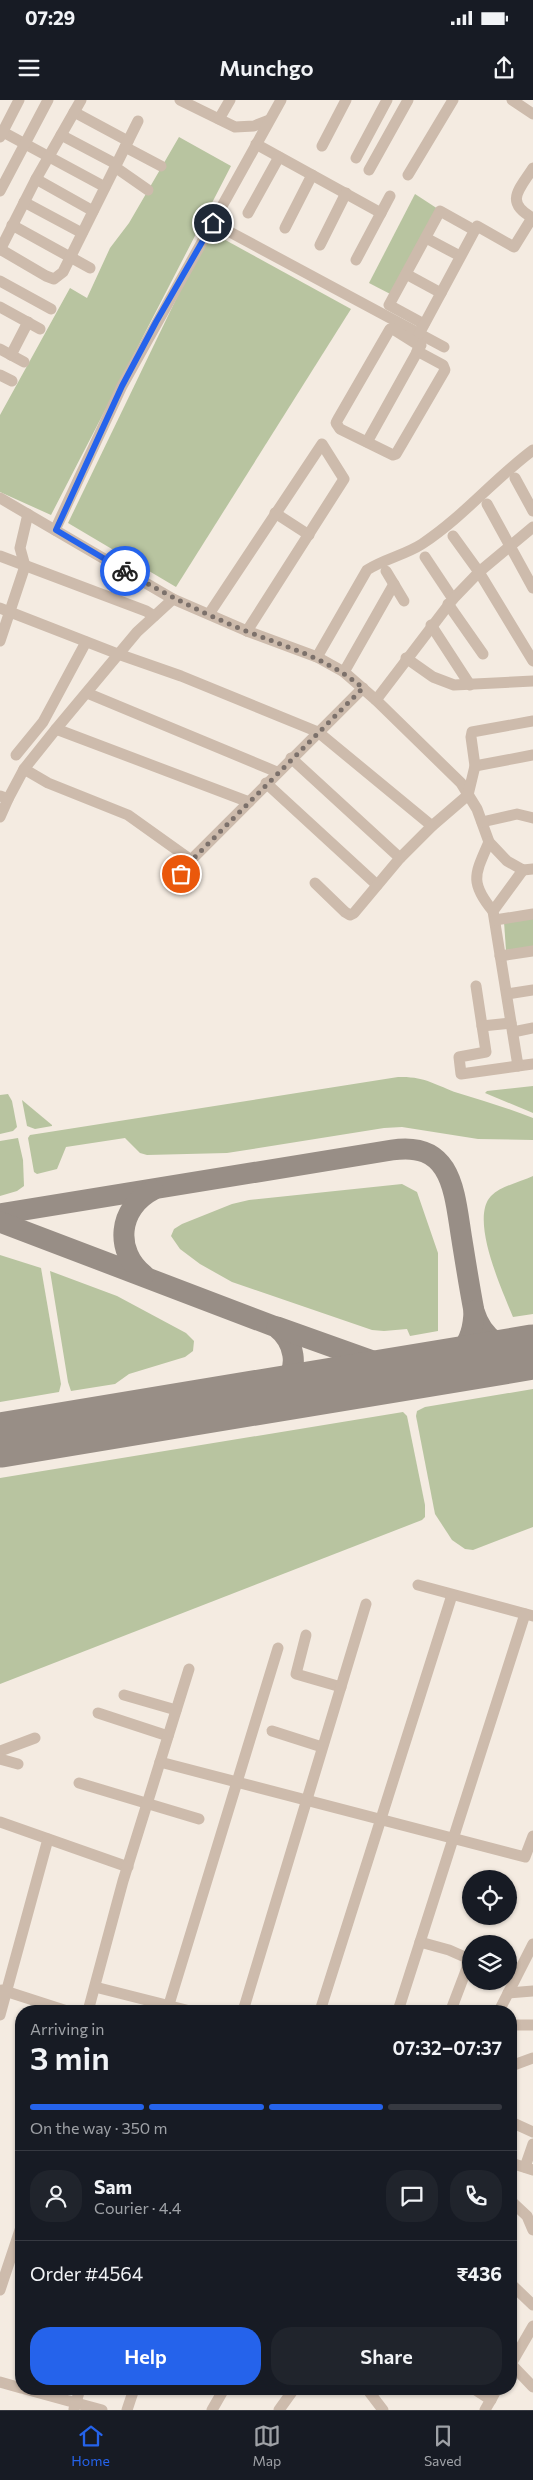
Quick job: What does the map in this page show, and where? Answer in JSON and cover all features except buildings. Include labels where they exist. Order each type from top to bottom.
[{"type":"street","points":[[20,100],[1,134],[25,144],[106,187]]},
{"type":"street","points":[[0,191],[48,100]]},
{"type":"street","points":[[81,100],[36,179],[0,249],[54,279],[63,272],[138,121]]},
{"type":"street","points":[[180,100],[219,120],[241,128],[268,120]]},
{"type":"street","points":[[219,120],[230,100]]},
{"type":"street","points":[[56,530],[122,386],[268,120],[281,100]]},
{"type":"street","points":[[322,146],[346,100]]},
{"type":"street","points":[[356,158],[387,100]]},
{"type":"street","points":[[369,170],[408,100]]},
{"type":"street","points":[[408,175],[453,100]]},
{"type":"street","points":[[512,100],[533,114]]},
{"type":"street","points":[[74,112],[161,166]]},
{"type":"street","points":[[62,135],[115,165],[148,190]]},
{"type":"street","points":[[256,144],[381,213]]},
{"type":"street","points":[[248,213],[279,157]]},
{"type":"street","points":[[367,442],[474,230],[477,226],[514,247],[532,218],[520,210],[515,200],[517,193],[533,168]]},
{"type":"street","points":[[285,228],[312,175]]},
{"type":"street","points":[[36,179],[93,211]]},
{"type":"street","points":[[320,245],[346,193]]},
{"type":"street","points":[[356,260],[390,196]]},
{"type":"street","points":[[24,202],[82,233]]},
{"type":"street","points":[[421,338],[390,329],[338,419],[336,423],[340,429],[393,455],[396,454],[444,373],[443,365],[421,338],[389,305],[440,211],[474,230]]},
{"type":"street","points":[[213,223],[421,338],[444,348]]},
{"type":"street","points":[[12,225],[90,268]]},
{"type":"street","points":[[426,238],[460,256]]},
{"type":"street","points":[[406,274],[441,293]]},
{"type":"street","points":[[0,281],[52,309]]},
{"type":"street","points":[[0,307],[40,329]]},
{"type":"street","points":[[11,355],[28,322]]},
{"type":"street","points":[[0,349],[24,362]]},
{"type":"street","points":[[0,375],[12,381]]},
{"type":"street","points":[[209,614],[322,444],[344,479],[247,631]]},
{"type":"street","points":[[318,657],[367,570],[379,562],[420,546],[458,518],[519,460],[533,450]]},
{"type":"street","points":[[515,478],[533,511]]},
{"type":"street","points":[[0,498],[173,599],[247,631],[318,657],[344,672],[363,688],[461,783],[482,822],[489,842],[507,861],[528,869],[494,916]]},
{"type":"street","points":[[487,504],[533,588]]},
{"type":"street","points":[[275,513],[309,535]]},
{"type":"street","points":[[0,641],[5,610],[26,566],[20,548],[28,514]]},
{"type":"street","points":[[376,700],[450,601],[479,572],[533,527]]},
{"type":"street","points":[[453,536],[479,572],[533,661]]},
{"type":"street","points":[[0,556],[146,611],[154,616]]},
{"type":"street","points":[[425,557],[450,601],[484,654]]},
{"type":"street","points":[[386,571],[404,601]]},
{"type":"street","points":[[344,672],[394,584]]},
{"type":"street","points":[[0,817],[4,798],[24,769],[137,632],[173,599]]},
{"type":"street","points":[[5,610],[86,642],[181,676],[318,732],[432,826]]},
{"type":"street","points":[[431,625],[470,684]]},
{"type":"street","points":[[16,755],[43,722],[86,642]]},
{"type":"street","points":[[406,658],[444,683],[454,686],[533,681]]},
{"type":"street","points":[[181,874],[192,860],[266,783],[363,688]]},
{"type":"street","points":[[87,692],[277,772]]},
{"type":"street","points":[[315,883],[350,915],[354,913],[400,858],[432,826],[468,795],[475,766],[472,732],[533,721]]},
{"type":"street","points":[[56,729],[249,802]]},
{"type":"street","points":[[475,766],[533,755]]},
{"type":"street","points":[[291,758],[400,858]]},
{"type":"street","points":[[24,769],[48,782],[135,819],[192,860]]},
{"type":"street","points":[[266,783],[377,885]]},
{"type":"street","points":[[482,822],[516,814],[533,818]]},
{"type":"street","points":[[489,842],[478,867],[478,893],[494,916],[518,1066]]},
{"type":"street","points":[[494,916],[533,914]]},
{"type":"street","points":[[500,956],[533,951]]},
{"type":"street","points":[[476,986],[486,1052],[459,1057],[461,1074],[533,1064]]},
{"type":"street","points":[[506,994],[533,990]]},
{"type":"street","points":[[482,1026],[533,1028]]},
{"type":"street","points":[[400,2005],[453,1837],[529,1615],[418,1585]]},
{"type":"street","points":[[322,2005],[452,1595]]},
{"type":"street","points":[[245,2005],[305,1800],[366,1604]]},
{"type":"street","points":[[306,1636],[296,1674],[341,1686]]},
{"type":"street","points":[[168,2005],[278,1648]]},
{"type":"street","points":[[90,2005],[128,1866],[189,1669]]},
{"type":"street","points":[[124,1695],[176,1710]]},
{"type":"street","points":[[98,1713],[168,1736]]},
{"type":"street","points":[[272,1731],[322,1746]]},
{"type":"street","points":[[0,1751],[35,1738]]},
{"type":"street","points":[[0,1760],[18,1764]]},
{"type":"street","points":[[160,1762],[525,1857],[533,1836]]},
{"type":"street","points":[[79,1783],[199,1818]]},
{"type":"street","points":[[0,1822],[128,1866]]},
{"type":"street","points":[[0,2015],[4,1991],[48,1839]]},
{"type":"street","points":[[420,1942],[450,1950],[467,1958],[468,1968],[453,2005]]},
{"type":"street","points":[[502,2005],[533,1944]]},
{"type":"street","points":[[95,1987],[157,2005]]},
{"type":"street","points":[[4,1991],[48,2005]]},
{"type":"street","points":[[508,1993],[533,1991]]},
{"type":"street","points":[[517,2026],[533,2025]]},
{"type":"street","points":[[517,2064],[533,2058]]},
{"type":"street","points":[[517,2125],[533,2132]]},
{"type":"street","points":[[517,2165],[529,2169],[533,2144]]},
{"type":"street","points":[[517,2207],[527,2216],[533,2230]]},
{"type":"street","points":[[0,2290],[15,2245]]},
{"type":"street","points":[[517,2290],[533,2306]]},
{"type":"street","points":[[517,2354],[533,2326]]},
{"type":"street","points":[[517,2370],[533,2387]]},
{"type":"street","points":[[0,2382],[15,2386]]},
{"type":"street","points":[[43,2395],[74,2406],[102,2410]]},
{"type":"street","points":[[127,2410],[132,2395]]},
{"type":"street","points":[[212,2410],[221,2395]]},
{"type":"street","points":[[279,2410],[290,2395]]},
{"type":"street","points":[[372,2395],[383,2410]]},
{"type":"street","points":[[479,2395],[488,2405]]},
{"type":"green space","points":[[179,137],[231,166],[51,515],[0,492],[0,415],[70,288],[87,298],[110,248],[129,223]]},
{"type":"green space","points":[[415,194],[438,209],[396,297],[369,283]]},
{"type":"green space","points":[[209,231],[351,309],[176,587],[68,523]]},
{"type":"green space","points":[[533,918],[533,947],[506,950],[504,922]]},
{"type":"green space","points":[[398,1077],[416,1078],[430,1082],[533,1118],[533,1140],[478,1139],[402,1127],[384,1128],[227,1153],[147,1155],[140,1153],[125,1138],[66,1147],[57,1169],[37,1174],[34,1172],[28,1138],[30,1135]]},
{"type":"green space","points":[[533,1086],[533,1113],[485,1093],[487,1091]]},
{"type":"green space","points":[[8,1094],[12,1101],[17,1127],[13,1131],[0,1134],[0,1095]]},
{"type":"green space","points":[[22,1100],[52,1126],[35,1129],[27,1126]]},
{"type":"green space","points":[[18,1138],[23,1160],[24,1186],[17,1191],[0,1196],[0,1141]]},
{"type":"green space","points":[[533,1176],[533,1314],[513,1317],[490,1256],[484,1221],[485,1207],[491,1196],[495,1193]]},
{"type":"green space","points":[[402,1184],[417,1192],[438,1253],[438,1331],[410,1336],[407,1329],[372,1330],[232,1282],[200,1264],[180,1249],[171,1236],[174,1229],[182,1224],[232,1204],[249,1200]]},
{"type":"green space","points":[[0,1255],[41,1268],[61,1384],[59,1392],[0,1402]]},
{"type":"green space","points":[[50,1271],[117,1296],[186,1333],[194,1341],[193,1351],[185,1357],[129,1374],[115,1384],[71,1391]]},
{"type":"green space","points":[[533,1389],[533,1527],[473,1550],[465,1549],[452,1540],[435,1514],[416,1416],[417,1411],[425,1407]]},
{"type":"green space","points":[[403,1412],[407,1416],[425,1505],[425,1517],[422,1520],[0,1684],[0,1478]]},
{"type":"taxiway","points":[[0,1214],[392,1150],[412,1149],[427,1153],[438,1161],[452,1185],[474,1311],[478,1321],[496,1342],[512,1348],[533,1350]]},
{"type":"taxiway","points":[[144,1275],[134,1265],[128,1254],[124,1242],[124,1230],[127,1218],[133,1208],[141,1198],[153,1190]]},
{"type":"taxiway","points":[[0,1222],[276,1327],[291,1347],[293,1355],[292,1371],[282,1385],[262,1397]]},
{"type":"taxiway","points":[[424,1370],[446,1361],[461,1350],[470,1335],[474,1311]]},
{"type":"taxiway","points":[[277,1327],[406,1373]]},
{"type":"runway","points":[[0,1440],[533,1352]]},
{"type":"way so far","points":[[125,571],[173,599],[247,631],[318,657],[344,672],[363,688],[291,758],[192,860],[181,874]]},
{"type":"route","points":[[125,571],[56,530],[122,386],[156,322],[213,223]]}]
